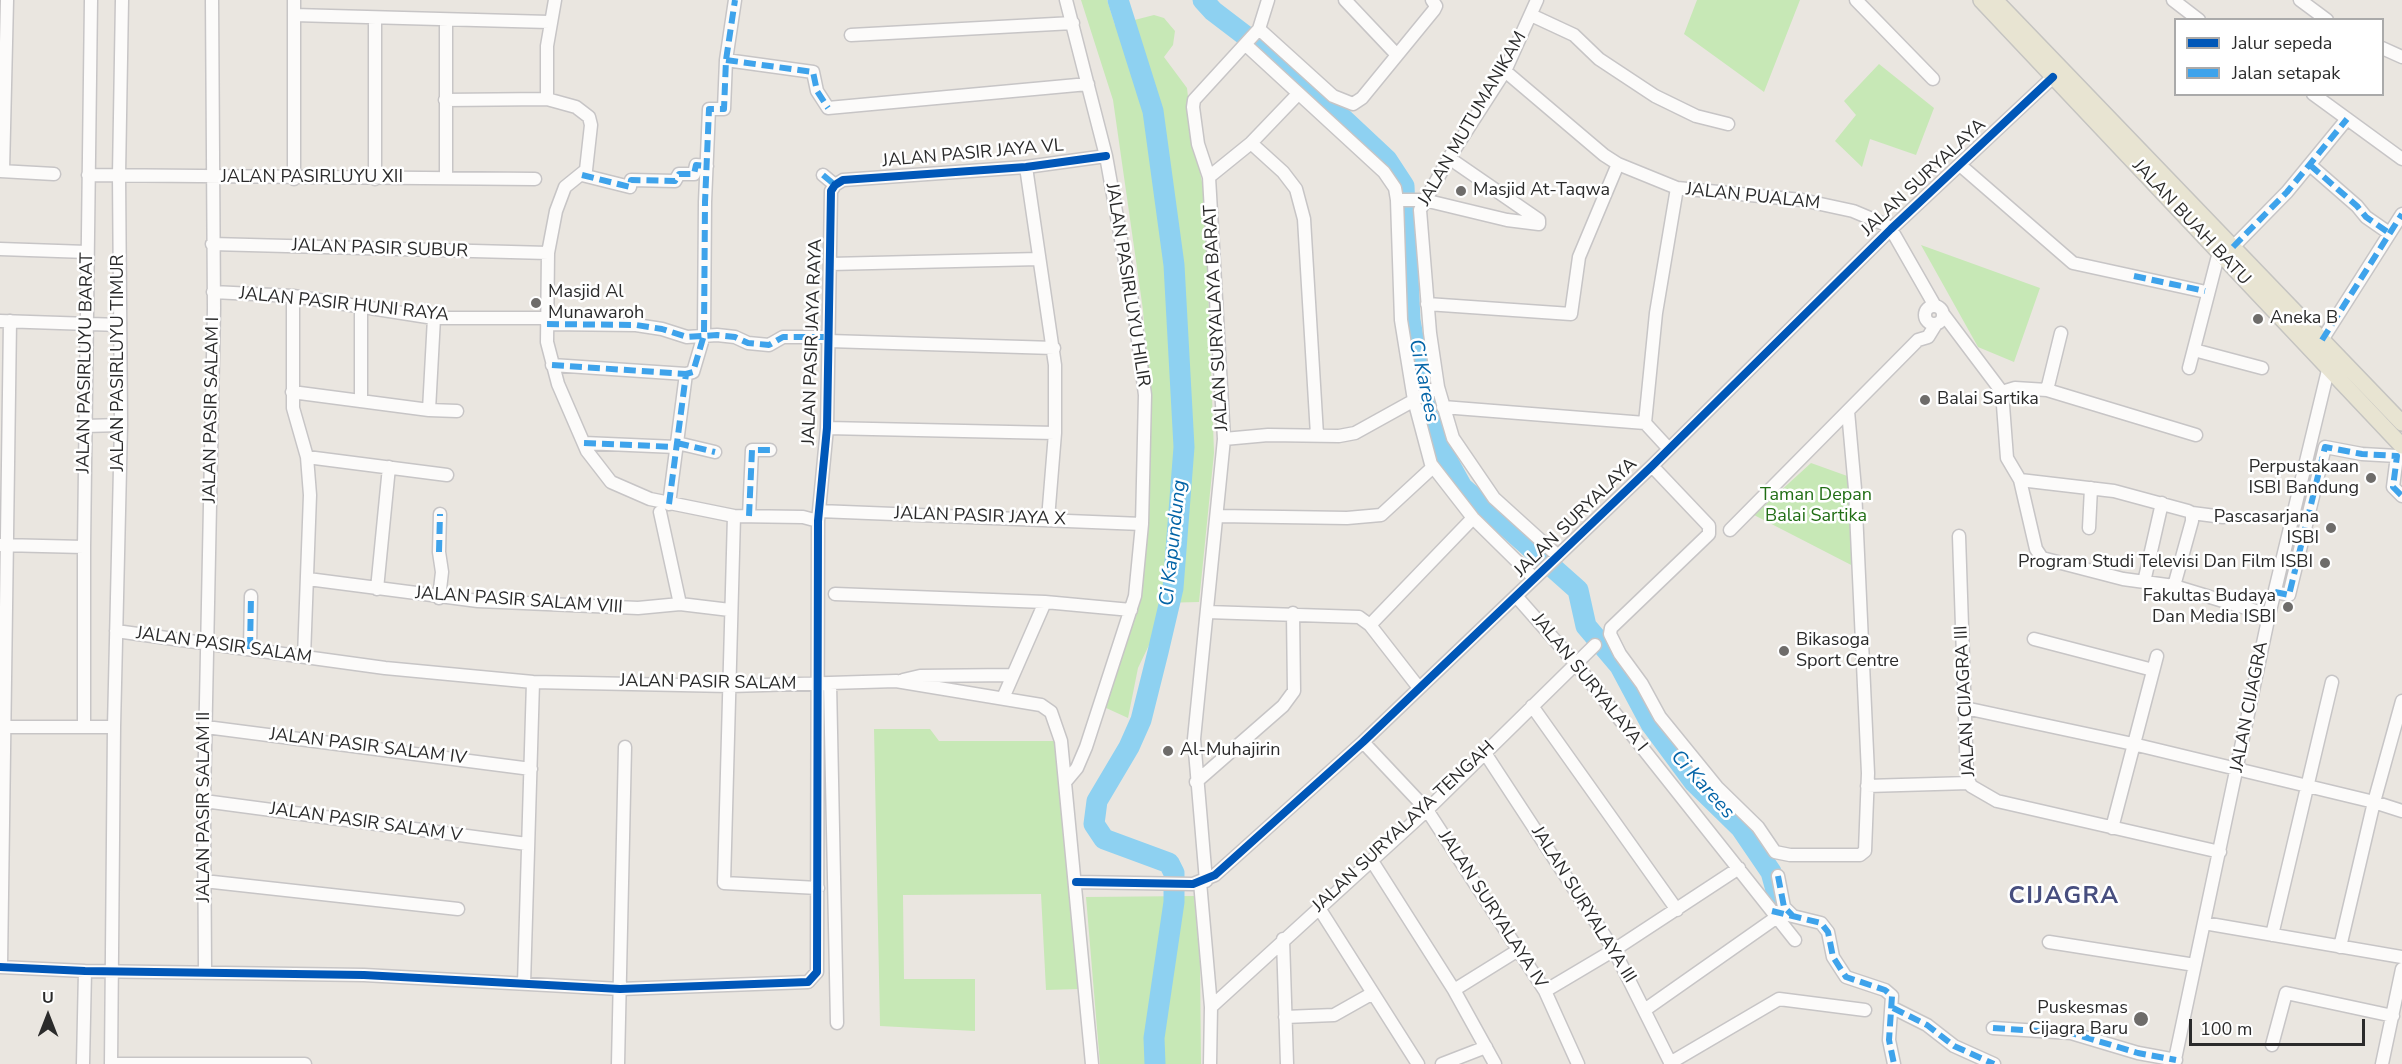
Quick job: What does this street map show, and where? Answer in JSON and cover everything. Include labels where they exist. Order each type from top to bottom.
[{"type":"main road","name":"JALAN BUAH BATU","points":[[1981,0],[2054,77],[2402,423]]},
{"type":"main road","name":"JALAN BUAH BATU","points":[[1995,0],[2226,249],[2329,368],[2402,446]]},
{"type":"street","points":[[8,0],[2,171],[54,174]]},
{"type":"street","name":"JALAN PASIRLUYU BARAT","points":[[84,727],[84,547],[90,323],[87,252],[91,0]]},
{"type":"street","name":"JALAN PASIRLUYU TIMUR","points":[[98,971],[114,727],[118,425],[115,325],[122,0]]},
{"type":"street","name":"JALAN PASIR SALAM I","points":[[208,643],[213,292],[212,0]]},
{"type":"street","points":[[294,0],[294,178]]},
{"type":"street","points":[[547,99],[545,73],[549,22],[555,0]]},
{"type":"street","points":[[552,366],[686,374],[693,372],[704,335],[709,109],[724,109],[726,60],[735,0]]},
{"type":"street","name":"JALAN PASIRLUYU HILIR","points":[[1066,0],[1106,156],[1142,360],[1145,394],[1142,524],[1135,596],[1086,747],[1077,768],[1067,780]]},
{"type":"street","points":[[1252,37],[1268,0]]},
{"type":"street","points":[[1345,0],[1397,55]]},
{"type":"street","name":"JALAN MUTUMANIKAM","points":[[1537,0],[1505,71],[1421,200],[1420,210],[1427,304],[1438,387],[1458,449],[1494,498],[1555,559]]},
{"type":"street","points":[[1856,0],[1933,79]]},
{"type":"street","points":[[2173,0],[2196,18]]},
{"type":"street","points":[[2300,0],[2324,18]]},
{"type":"street","points":[[1252,37],[1333,96],[1353,104],[1362,98],[1397,55],[1433,5]]},
{"type":"street","points":[[294,15],[549,22]]},
{"type":"street","points":[[1531,15],[1574,35],[1599,59],[1655,96],[1696,116],[1728,124]]},
{"type":"street","points":[[375,18],[375,179]]},
{"type":"street","points":[[446,20],[446,178]]},
{"type":"street","points":[[851,35],[1073,23]]},
{"type":"street","points":[[1252,37],[1298,94],[1384,172],[1395,188],[1401,200],[1401,320],[1433,468],[1473,518],[1537,576]]},
{"type":"street","name":"JALAN SURYALAYA BARAT","points":[[1210,1064],[1211,1007],[1200,882],[1194,739],[1224,439],[1209,177],[1198,144],[1194,100],[1252,37]]},
{"type":"street","points":[[2384,49],[2402,57]]},
{"type":"street","points":[[726,60],[813,72],[818,92],[828,108],[1088,84]]},
{"type":"street","name":"JALAN PUALAM","points":[[1505,71],[1618,164],[1677,188],[1802,200],[1853,211],[1891,229]]},
{"type":"street","name":"JALAN SURYALAYA","points":[[1200,882],[1363,742],[1652,466],[1891,229],[2054,77]]},
{"type":"street","points":[[1209,177],[1251,143],[1298,94]]},
{"type":"street","points":[[2316,96],[2402,159]]},
{"type":"street","points":[[445,100],[547,99],[569,103],[589,117],[591,125],[587,160],[582,175],[630,187],[631,180],[675,181],[679,174],[694,174],[695,165],[707,166]]},
{"type":"street","points":[[2189,368],[2206,292],[2226,249],[2310,165],[2347,119]]},
{"type":"street","points":[[1251,143],[1283,172],[1296,189],[1304,219],[1317,435]]},
{"type":"street","name":"JALAN PASIR JAYA VL","points":[[839,182],[1026,167],[1106,156]]},
{"type":"street","points":[[1401,200],[1421,200],[1507,220],[1540,223],[1539,220],[1449,158]]},
{"type":"street","points":[[1427,304],[1570,314],[1581,249],[1618,164]]},
{"type":"street","points":[[1960,165],[2073,263],[2206,292]]},
{"type":"street","points":[[2310,165],[2357,206],[2366,217],[2389,233]]},
{"type":"street","points":[[1026,167],[1053,348],[1055,433],[1048,519]]},
{"type":"street","name":"JALAN PASIRLUYU XII","points":[[88,175],[535,179]]},
{"type":"street","name":"JALAN PASIR JAYA X","points":[[582,175],[565,187],[559,200],[548,253],[547,321],[552,366],[587,451],[611,482],[665,508],[734,516],[1048,519],[1142,524]]},
{"type":"street","points":[[823,176],[839,182]]},
{"type":"street","name":"JALAN PASIR JAYA RAYA","points":[[824,683],[819,516],[827,428],[831,191],[839,182]]},
{"type":"street","points":[[1645,423],[1656,313],[1677,188]]},
{"type":"street","name":"JALAN CIJAGRA","points":[[2175,1062],[2269,615],[2329,368],[2327,346],[2389,233],[2402,214]]},
{"type":"street","points":[[1891,229],[1937,315],[2002,392],[2007,458],[2020,480],[2036,549],[2042,558],[2123,579],[2174,586],[2269,615]]},
{"type":"street","name":"JALAN PASIR SUBUR","points":[[212,244],[548,253]]},
{"type":"street","points":[[0,249],[87,252]]},
{"type":"street","points":[[830,264],[1039,259]]},
{"type":"street","name":"JALAN PASIR HUNI RAYA","points":[[213,292],[292,296],[434,318],[636,325],[662,329],[687,337],[704,335],[735,337],[748,343],[770,345],[783,337],[1053,348]]},
{"type":"street","points":[[292,296],[293,408],[308,457],[310,517],[304,657]]},
{"type":"street","points":[[361,306],[361,400]]},
{"type":"street","points":[[1730,530],[1918,340],[1937,315]]},
{"type":"street","points":[[429,410],[434,318]]},
{"type":"street","points":[[115,325],[5,321],[0,967],[98,971],[205,970],[364,975],[620,989],[808,982],[817,972],[824,683]]},
{"type":"street","points":[[2047,390],[2061,333]]},
{"type":"street","points":[[2194,350],[2262,368]]},
{"type":"street","points":[[680,604],[665,508],[686,374]]},
{"type":"street","points":[[1224,439],[1268,435],[1355,433],[1438,387]]},
{"type":"street","points":[[2002,392],[2015,388],[2047,390],[2196,435]]},
{"type":"street","points":[[292,392],[429,410],[457,411]]},
{"type":"street","points":[[1443,407],[1645,423],[1669,449]]},
{"type":"street","points":[[1652,466],[1709,529],[1708,536],[1610,631],[1620,654],[1642,684],[1660,717],[1717,787],[1758,827],[1777,853],[1863,854],[1867,786],[1855,489],[1848,411]]},
{"type":"street","points":[[88,426],[118,425]]},
{"type":"street","points":[[827,428],[1055,433]]},
{"type":"street","points":[[584,443],[676,445],[715,452]]},
{"type":"street","points":[[2275,592],[2289,596],[2325,447],[2362,454],[2397,456],[2393,487],[2402,496]]},
{"type":"street","points":[[749,516],[752,450],[770,450]]},
{"type":"street","points":[[308,457],[447,476]]},
{"type":"street","points":[[377,589],[389,467]]},
{"type":"street","points":[[1218,516],[1347,518],[1381,515],[1433,468]]},
{"type":"street","points":[[2020,480],[2114,490],[2192,513],[2223,517]]},
{"type":"street","points":[[2089,528],[2091,488]]},
{"type":"street","points":[[2144,582],[2162,503]]},
{"type":"street","points":[[2174,586],[2192,521],[2192,513]]},
{"type":"street","points":[[439,598],[442,572],[439,552],[440,514]]},
{"type":"street","points":[[734,516],[724,884],[818,888]]},
{"type":"street","points":[[1370,625],[1473,518]]},
{"type":"street","name":"JALAN CIJAGRA III","points":[[1959,536],[1969,783],[1997,801],[2220,852]]},
{"type":"street","points":[[3,545],[84,547]]},
{"type":"street","name":"JALAN PASIR SALAM VIII","points":[[308,579],[439,598],[638,608],[680,604],[730,610]]},
{"type":"street","points":[[835,594],[1045,602],[1131,610]]},
{"type":"street","points":[[250,649],[251,596]]},
{"type":"street","name":"JALAN SURYALAYA I","points":[[1516,596],[1575,663],[1739,868],[1781,914],[1795,940]]},
{"type":"street","points":[[1003,698],[1011,675],[1045,602]]},
{"type":"street","points":[[1207,612],[1293,613],[1359,617],[1370,625],[1419,688]]},
{"type":"street","points":[[1196,782],[1283,706],[1294,691],[1293,613]]},
{"type":"street","name":"JALAN PASIR SALAM","points":[[116,631],[385,668],[533,682],[730,686],[896,681],[1031,702],[1047,708],[1051,712],[1061,741],[1067,780],[1092,1064]]},
{"type":"street","points":[[2034,639],[2153,670]]},
{"type":"street","name":"JALAN PASIR SALAM II","points":[[205,970],[204,801],[208,643]]},
{"type":"street","name":"JALAN SURYALAYA TENGAH","points":[[1211,1007],[1427,810],[1595,645]]},
{"type":"street","points":[[2112,828],[2157,656]]},
{"type":"street","points":[[896,681],[920,676],[1011,675]]},
{"type":"street","points":[[524,984],[533,682]]},
{"type":"street","points":[[2272,935],[2332,682]]},
{"type":"street","points":[[824,683],[837,1023]]},
{"type":"street","points":[[2340,947],[2374,802],[2402,701]]},
{"type":"street","points":[[1532,706],[1677,910]]},
{"type":"street","points":[[1965,708],[2133,744],[2374,802],[2402,811]]},
{"type":"street","points":[[2,727],[114,727]]},
{"type":"street","name":"JALAN PASIR SALAM IV","points":[[206,727],[531,769]]},
{"type":"street","points":[[1061,741],[1086,747]]},
{"type":"street","name":"JALAN SURYALAYA IV","points":[[1363,742],[1427,810],[1520,949],[1545,991],[1578,1064]]},
{"type":"street","points":[[618,1064],[625,747]]},
{"type":"street","name":"JALAN SURYALAYA III","points":[[1485,753],[1614,950],[1646,1010],[1670,1064]]},
{"type":"street","points":[[1867,786],[1969,783]]},
{"type":"street","name":"JALAN PASIR SALAM V","points":[[204,801],[527,844]]},
{"type":"street","points":[[1372,861],[1454,990],[1495,1064]]},
{"type":"street","points":[[1545,991],[1614,950],[1739,868]]},
{"type":"street","points":[[1646,1010],[1781,914],[1784,907],[1778,876]]},
{"type":"street","points":[[204,881],[458,909]]},
{"type":"street","points":[[1076,882],[1141,884],[1200,882]]},
{"type":"street","points":[[1319,908],[1418,1064]]},
{"type":"street","points":[[1781,914],[1810,919],[1825,926],[1833,957],[1846,976],[1885,990],[1892,996],[1893,1008],[1889,1040],[1894,1064]]},
{"type":"street","points":[[2204,923],[2402,957]]},
{"type":"street","points":[[1283,939],[1287,1064]]},
{"type":"street","points":[[2049,942],[2195,965]]},
{"type":"street","points":[[1454,990],[1520,949]]},
{"type":"street","points":[[2382,1064],[2399,1000],[2402,969]]},
{"type":"street","points":[[98,971],[111,1064],[304,1064]]},
{"type":"street","points":[[83,1064],[98,971]]},
{"type":"street","points":[[1286,1017],[1334,1015],[1373,993]]},
{"type":"street","points":[[2272,1045],[2286,993],[2393,1016]]},
{"type":"street","points":[[1670,1064],[1774,1000],[1782,998],[1865,1010]]},
{"type":"street","points":[[1893,1008],[1927,1025],[1954,1046],[1994,1064]]},
{"type":"street","points":[[1993,1028],[2071,1033],[2175,1062]]},
{"type":"street","points":[[1442,1064],[1486,1047]]},
{"type":"green space","points":[[1081,0],[1107,0],[1115,25],[1154,15],[1164,18],[1175,31],[1173,45],[1164,57],[1187,88],[1192,132],[1205,197],[1214,453],[1199,602],[1160,603],[1150,643],[1138,668],[1128,718],[1104,707],[1138,603],[1148,377],[1143,310],[1113,100]]},
{"type":"green space","points":[[1697,0],[1800,0],[1764,92],[1684,34]]},
{"type":"green space","points":[[1879,64],[1934,108],[1916,155],[1870,139],[1862,167],[1835,141],[1856,115],[1844,101]]},
{"type":"green space","points":[[1921,245],[2040,288],[2014,362],[1978,347]]},
{"type":"green space","name":"Taman Depan Balai Sartika","points":[[1811,463],[1850,477],[1857,568],[1754,515]]},
{"type":"green space","points":[[874,729],[930,729],[939,741],[1055,741],[1079,989],[1046,990],[1041,894],[903,895],[904,979],[975,979],[975,1031],[880,1026]]},
{"type":"green space","points":[[1194,896],[1200,961],[1201,1064],[1100,1064],[1086,897]]},
{"type":"waterway","name":"Ci Kapundung","points":[[1118,0],[1153,111],[1174,265],[1184,447],[1173,588],[1158,652],[1141,720],[1129,747],[1097,801],[1094,824],[1104,839],[1169,863],[1174,873],[1174,902],[1154,1038],[1155,1064]]},
{"type":"waterway","name":"Ci Karees","points":[[1203,0],[1213,11],[1293,72],[1387,160],[1404,186],[1410,320],[1426,412],[1446,458],[1462,487],[1578,590],[1586,626],[1620,666],[1651,724],[1694,782],[1741,828],[1771,872],[1779,901]]},
{"type":"marked path","points":[[669,504],[686,374],[693,372],[704,335],[705,202],[709,109],[724,109],[726,60],[735,0]]},
{"type":"marked path","points":[[726,60],[813,72],[817,91],[828,108]]},
{"type":"marked path","points":[[2233,247],[2287,192],[2347,119]]},
{"type":"marked path","points":[[582,175],[630,187],[631,180],[675,181],[679,174],[694,174],[696,165],[707,166]]},
{"type":"marked path","points":[[2310,165],[2357,206],[2366,217],[2389,233]]},
{"type":"marked path","points":[[823,175],[835,185]]},
{"type":"marked path","points":[[2322,340],[2402,214]]},
{"type":"marked path","points":[[2134,276],[2205,291]]},
{"type":"marked path","points":[[547,324],[636,325],[662,329],[687,337],[717,335],[735,337],[748,343],[769,345],[783,337],[829,337]]},
{"type":"marked path","points":[[552,365],[686,374]]},
{"type":"marked path","points":[[584,443],[676,447]]},
{"type":"marked path","points":[[677,443],[715,452]]},
{"type":"marked path","points":[[2275,592],[2289,595],[2325,447],[2362,454],[2397,456],[2393,487],[2402,496]]},
{"type":"marked path","points":[[749,516],[752,450],[770,450]]},
{"type":"marked path","points":[[439,552],[440,514]]},
{"type":"marked path","points":[[250,649],[251,596]]},
{"type":"marked path","points":[[1778,876],[1784,907],[1792,915]]},
{"type":"marked path","points":[[1772,911],[1821,923],[1828,932],[1833,957],[1846,977],[1885,990],[1892,996],[1889,1040],[1894,1064]]},
{"type":"marked path","points":[[1893,1008],[1927,1025],[1954,1046],[1994,1064]]},
{"type":"marked path","points":[[1993,1028],[2071,1033],[2138,1053],[2176,1060]]},
{"type":"cycle path","points":[[1076,882],[1193,884],[1215,875],[1363,742],[1652,466],[1891,229],[2053,77]]},
{"type":"cycle path","points":[[0,967],[85,971],[364,975],[620,989],[808,982],[817,972],[818,521],[827,428],[831,191],[843,180],[1026,167],[1106,156]]},
{"type":"place","name":"Masjid At-Taqwa","points":[[1461,191]]},
{"type":"place","name":"Masjid Al Munawaroh","points":[[536,303]]},
{"type":"place","name":"Aneka B","points":[[2258,319]]},
{"type":"place","name":"Balai Sartika","points":[[1925,400]]},
{"type":"place","name":"Perpustakaan ISBI Bandung","points":[[2371,478]]},
{"type":"place","name":"Pascasarjana ISBI","points":[[2331,528]]},
{"type":"place","name":"Program Studi Televisi Dan Film ISBI","points":[[2325,563]]},
{"type":"place","name":"Fakultas Budaya Dan Media ISBI","points":[[2288,607]]},
{"type":"place","name":"Bikasoga Sport Centre","points":[[1784,651]]},
{"type":"place","name":"Al-Muhajirin","points":[[1168,751]]},
{"type":"place","name":"Puskesmas Cijagra Baru","points":[[2141,1019]]},
{"type":"district","name":"CIJAGRA","points":[[2064,897]]}]
